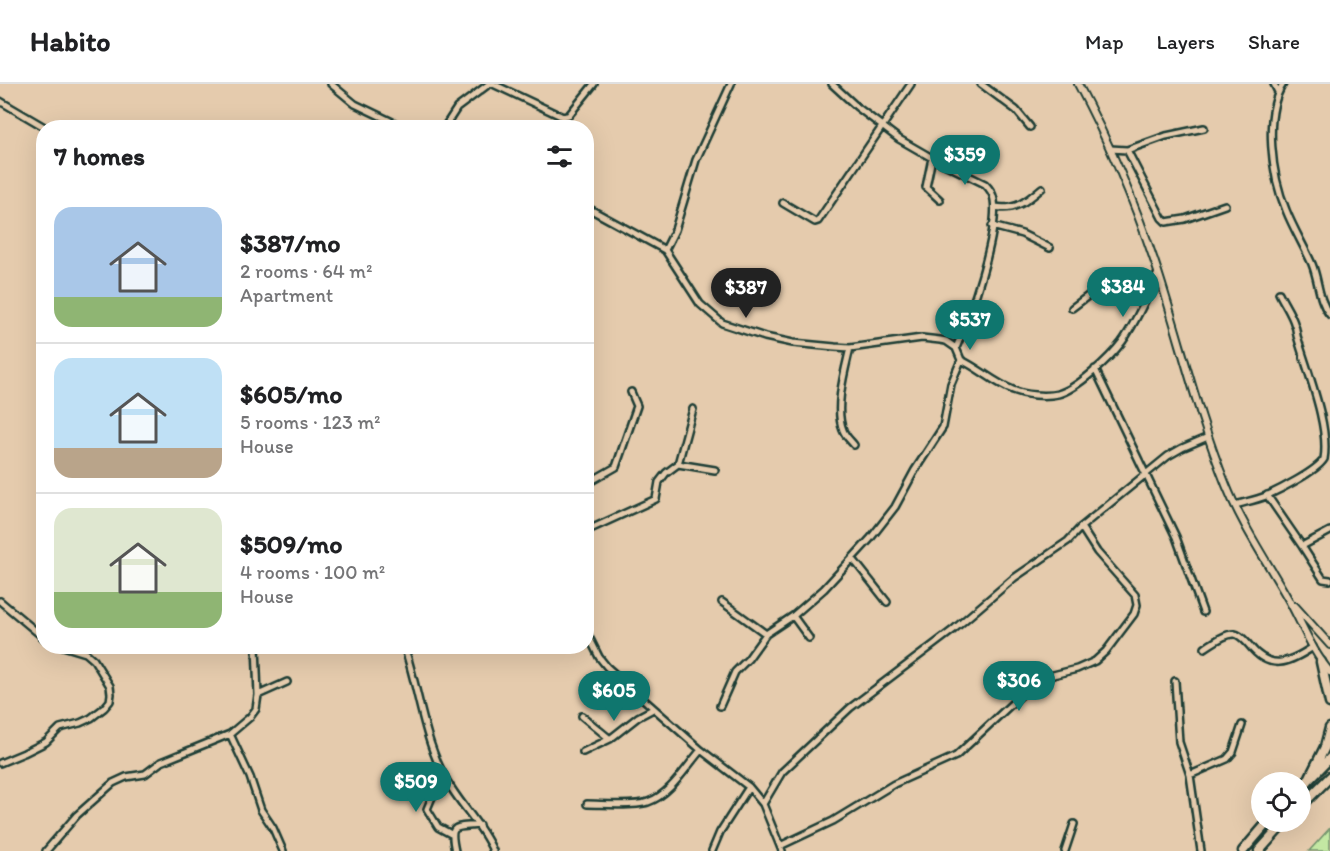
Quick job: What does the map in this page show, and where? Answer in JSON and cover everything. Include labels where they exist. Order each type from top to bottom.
[{"type":"highway","points":[[1321,662],[1330,703]]},
{"type":"highway","points":[[1311,775],[1325,747],[1330,728]]},
{"type":"highway","points":[[1311,778],[1330,758]]},
{"type":"highway","points":[[1311,796],[1330,777]]},
{"type":"highway","points":[[1243,851],[1259,832]]},
{"type":"highway","points":[[1259,851],[1276,832]]},
{"type":"street","points":[[331,84],[355,104],[388,120]]},
{"type":"street","points":[[449,120],[457,108],[491,84],[563,117],[569,115],[594,84]]},
{"type":"street","points":[[665,250],[675,230],[698,154],[731,84]]},
{"type":"street","points":[[832,84],[882,126],[932,158],[985,184],[994,197],[992,226],[984,264],[956,348]]},
{"type":"street","points":[[783,204],[815,222],[818,221],[911,84]]},
{"type":"street","points":[[981,84],[1008,102],[1030,127]]},
{"type":"street","points":[[1078,84],[1110,149],[1138,215],[1208,437],[1235,505],[1287,596],[1321,662],[1330,672]]},
{"type":"street","points":[[1274,84],[1278,92]]},
{"type":"street","points":[[1283,84],[1274,107],[1272,134],[1278,187],[1299,242],[1313,267],[1322,301],[1330,315]]},
{"type":"street","points":[[0,101],[36,122]]},
{"type":"street","points":[[1110,149],[1127,150],[1166,135],[1204,129]]},
{"type":"street","points":[[1127,150],[1166,222],[1185,219],[1225,205]]},
{"type":"street","points":[[932,158],[926,187],[940,200]]},
{"type":"street","points":[[994,207],[1006,209],[1026,202],[1042,188]]},
{"type":"street","points":[[594,211],[665,250],[700,304],[722,323],[765,337],[793,343],[850,348],[922,338],[946,341],[956,348],[961,360],[951,384],[943,427],[915,470],[895,507],[853,559],[824,589],[766,634],[748,659],[735,672],[720,706]]},
{"type":"street","points":[[992,226],[1022,234],[1050,248]]},
{"type":"street","points":[[961,360],[1013,391],[1039,395],[1061,393],[1095,369],[1122,342],[1158,273]]},
{"type":"street","points":[[1072,308],[1113,277],[1126,276],[1152,285]]},
{"type":"street","points":[[1235,505],[1267,495],[1318,466],[1325,458],[1328,427],[1293,319],[1279,292]]},
{"type":"street","points":[[850,348],[840,409],[843,431],[854,445]]},
{"type":"street","points":[[1095,369],[1176,537],[1203,612]]},
{"type":"street","points":[[594,479],[616,467],[638,406],[631,392]]},
{"type":"street","points":[[594,527],[654,501],[662,477],[678,464],[693,410]]},
{"type":"street","points":[[763,804],[782,772],[850,708],[953,630],[1014,578],[1068,541],[1081,527],[1147,473],[1182,448],[1208,437]]},
{"type":"street","points":[[678,464],[715,470]]},
{"type":"street","points":[[1267,495],[1323,579],[1330,580]]},
{"type":"street","points":[[594,646],[603,663],[653,709],[749,787],[763,804],[781,849],[894,784],[956,756],[1021,695],[1053,675],[1077,669],[1095,661],[1106,651],[1134,614],[1137,605],[1136,595],[1096,552],[1081,527]]},
{"type":"street","points":[[1302,546],[1330,531]]},
{"type":"street","points":[[853,559],[887,602]]},
{"type":"street","points":[[1287,596],[1330,645]]},
{"type":"street","points":[[0,601],[36,631]]},
{"type":"street","points":[[722,602],[766,634]]},
{"type":"street","points":[[792,616],[809,638]]},
{"type":"street","points":[[1205,648],[1230,634],[1236,634],[1259,656],[1268,662],[1276,663],[1294,659],[1313,647]]},
{"type":"street","points":[[0,763],[46,742],[60,728],[91,718],[110,701],[110,686],[94,660],[87,654]]},
{"type":"street","points":[[46,851],[77,815],[113,783],[126,777],[145,774],[166,759],[230,735],[255,712],[258,695],[256,654]]},
{"type":"street","points":[[406,654],[424,728],[442,773],[479,825],[493,851]]},
{"type":"street","points":[[1175,681],[1179,742],[1190,775],[1201,851]]},
{"type":"street","points":[[258,695],[287,682]]},
{"type":"street","points":[[583,752],[610,738],[653,709]]},
{"type":"street","points":[[582,716],[610,738]]},
{"type":"street","points":[[1190,775],[1227,759],[1233,752],[1242,724]]},
{"type":"street","points":[[230,735],[250,777],[261,810],[273,828],[283,851]]},
{"type":"street","points":[[587,804],[647,803],[673,784],[701,750]]},
{"type":"street","points":[[442,773],[427,809],[438,827],[451,834],[455,851]]},
{"type":"street","points":[[712,851],[720,832],[749,787]]},
{"type":"street","points":[[1065,851],[1074,824]]},
{"type":"street","points":[[451,834],[457,827],[479,825]]},
{"type":"green space","points":[[1330,828],[1330,851],[1309,851]]}]
